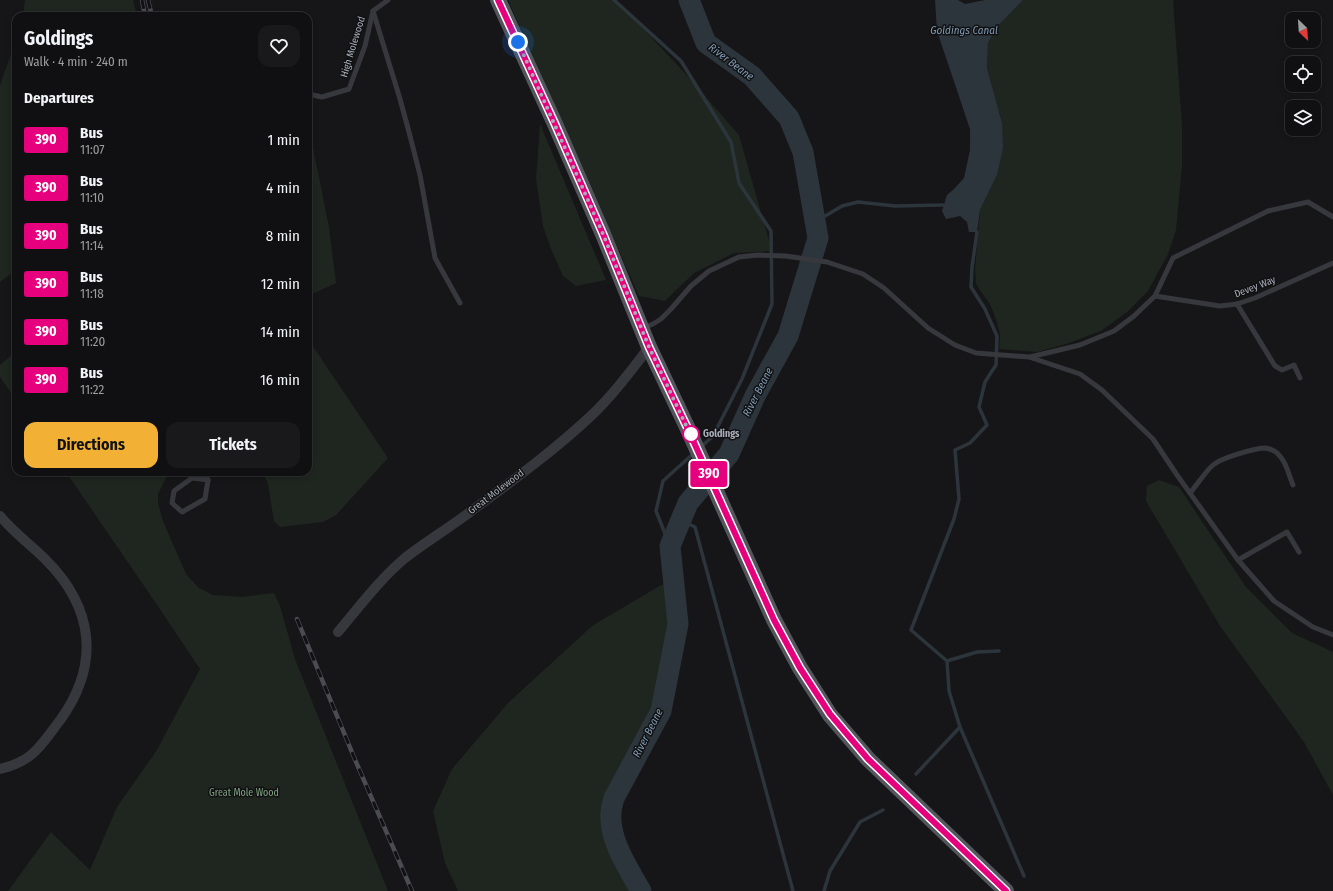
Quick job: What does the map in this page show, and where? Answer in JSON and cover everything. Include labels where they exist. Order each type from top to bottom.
[{"type":"main road","points":[[498,0],[575,168],[649,347],[774,620],[800,668],[830,714],[868,759],[1006,891]]},
{"type":"street","name":"Great Molewood","points":[[338,632],[387,576],[405,559],[502,488],[556,446],[593,414],[632,370],[649,347]]},
{"type":"street","points":[[0,516],[24,542],[46,561],[70,591],[82,615],[86,638],[85,667],[82,680],[65,713],[36,752],[26,760],[13,766],[0,769]]},
{"type":"lane","name":"High Molewood","points":[[312,95],[322,97],[349,89],[365,46],[373,11],[388,0]]},
{"type":"lane","points":[[373,11],[411,139],[420,175],[435,258],[460,303]]},
{"type":"lane","points":[[642,328],[661,319],[691,286],[709,271],[739,257],[763,255],[786,256],[827,262],[863,274],[884,288],[928,328],[955,345],[976,353],[1029,357],[1080,345],[1114,331],[1134,316],[1155,296],[1173,258],[1268,211],[1308,202],[1333,217]]},
{"type":"lane","name":"Devey Way","points":[[1155,296],[1220,306],[1237,304],[1255,298],[1333,263]]},
{"type":"lane","points":[[1237,304],[1274,366],[1282,370],[1294,365],[1300,378]]},
{"type":"lane","points":[[1029,357],[1080,374],[1123,408],[1153,439],[1190,494],[1238,560],[1274,601],[1313,627],[1333,635]]},
{"type":"lane","points":[[1190,494],[1207,471],[1215,463],[1237,454],[1264,448],[1279,454],[1284,462],[1293,485]]},
{"type":"lane","points":[[206,476],[208,480],[205,499],[182,512],[172,503],[174,492],[192,478],[208,480]]},
{"type":"lane","points":[[1238,560],[1287,532],[1299,552]]},
{"type":"green space","points":[[25,0],[133,0],[136,12],[24,12]]},
{"type":"green space","points":[[508,0],[616,0],[683,71],[739,135],[772,251],[734,253],[694,273],[665,301],[639,296]]},
{"type":"green space","points":[[1023,0],[1173,0],[1182,126],[1182,166],[1176,230],[1168,254],[1148,291],[1127,312],[1101,331],[1066,344],[1037,352],[999,349],[1000,335],[997,322],[990,304],[976,283],[975,269],[980,210],[997,175],[1002,123],[987,68],[988,43],[997,27]]},
{"type":"green space","points":[[12,52],[12,273],[0,282],[0,85]]},
{"type":"green space","points":[[540,124],[606,280],[576,286],[563,276],[551,249],[543,226],[536,179]]},
{"type":"green space","points":[[312,143],[329,227],[336,283],[312,294]]},
{"type":"green space","points":[[312,345],[388,458],[336,515],[323,522],[280,527],[274,521],[268,484],[265,476],[312,476]]},
{"type":"green space","points":[[12,354],[12,394],[0,377],[0,365]]},
{"type":"green space","name":"Great Mole Wood","points":[[69,476],[167,476],[158,494],[158,503],[163,521],[186,574],[199,588],[213,595],[242,597],[274,593],[280,606],[295,659],[388,891],[8,891],[51,832],[90,870],[117,807],[157,750],[200,669]]},
{"type":"green space","points":[[1159,480],[1179,487],[1246,587],[1292,633],[1333,652],[1333,795],[1304,742],[1220,626],[1146,501],[1147,486]]},
{"type":"green space","points":[[677,583],[669,679],[651,727],[614,783],[605,828],[615,866],[630,891],[458,891],[445,863],[433,811],[452,769],[508,703],[592,626],[661,585]]},
{"type":"water","name":"Goldings Canal","points":[[935,0],[958,0],[965,4],[985,0],[1023,0],[997,27],[988,43],[987,68],[1002,123],[1003,148],[997,175],[980,210],[977,232],[969,232],[967,222],[960,216],[946,219],[942,211],[947,195],[964,178],[970,150],[970,129],[937,31]]},
{"type":"waterway","points":[[614,0],[681,61],[731,142],[739,183],[771,231],[772,304],[742,379],[713,436],[701,447]]},
{"type":"waterway","name":"River Beane","points":[[641,891],[620,854],[613,833],[611,811],[614,798],[661,711],[678,624],[670,546],[688,503],[729,454],[755,396],[788,336],[818,238],[803,152],[789,118],[752,76],[706,43],[689,0]]},
{"type":"waterway","points":[[815,222],[842,206],[858,202],[895,206],[943,205]]},
{"type":"waterway","points":[[977,232],[971,287],[985,309],[997,336],[996,365],[985,382],[979,407],[987,425],[970,443],[955,450],[959,499],[954,519],[911,630],[947,661],[949,691],[960,727],[1024,876]]},
{"type":"waterway","points":[[670,546],[656,511],[663,481],[695,452]]},
{"type":"waterway","points":[[681,520],[695,527],[793,891]]},
{"type":"waterway","points":[[947,661],[977,652],[999,651]]},
{"type":"waterway","points":[[916,774],[960,727]]},
{"type":"waterway","points":[[824,891],[830,871],[860,822],[883,810]]},
{"type":"railway","points":[[142,0],[144,12]]},
{"type":"railway","points":[[148,0],[151,12]]},
{"type":"railway","points":[[297,619],[356,762],[412,891]]},
{"type":"bus line","name":"390","points":[[498,0],[555,124],[603,234],[649,347],[672,394],[774,620],[800,668],[830,714],[868,759],[1006,891]]},
{"type":"place","name":"Goldings","points":[[691,434]]},
{"type":"route","points":[[518,42],[603,234],[649,347],[692,438],[691,434]]}]
